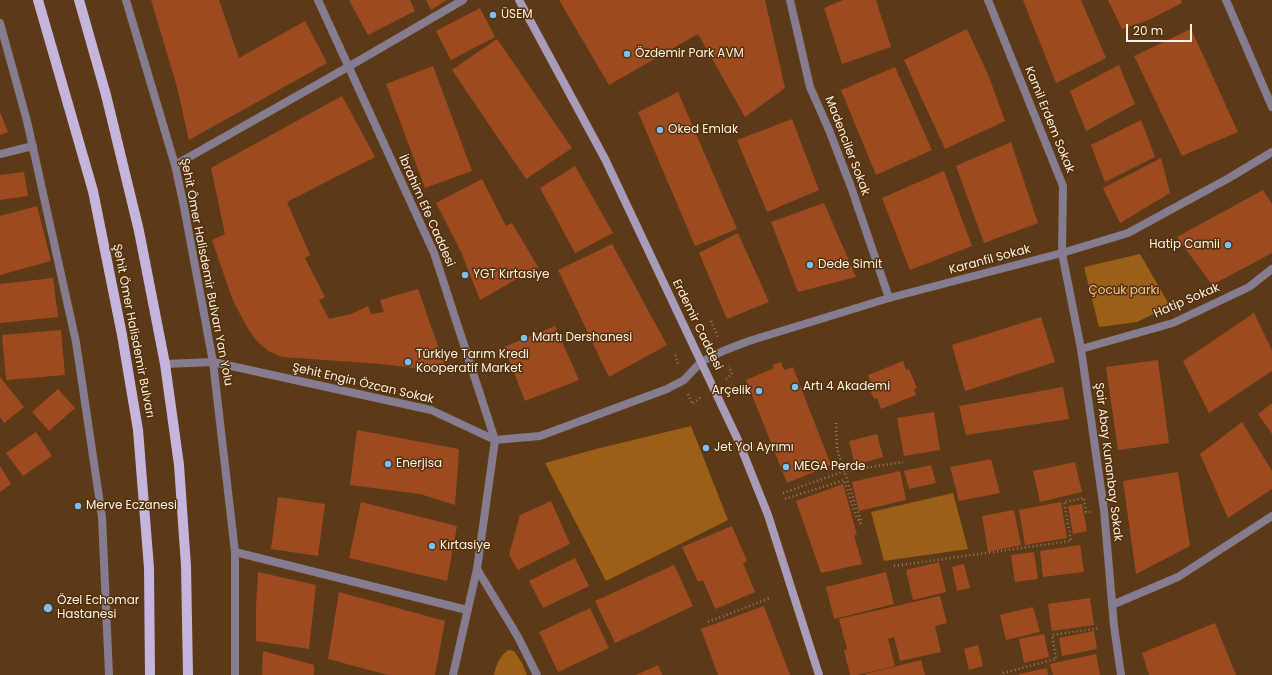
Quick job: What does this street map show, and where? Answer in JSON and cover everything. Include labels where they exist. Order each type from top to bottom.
[{"type":"main road","name":"Şehit Ömer Halisdemir Bulvarı","points":[[38,0],[93,191],[122,335],[138,430],[149,568],[150,675]]},
{"type":"main road","name":"Şehit Ömer Halisdemir Bulvarı","points":[[79,0],[106,95],[139,231],[165,364],[179,465],[186,566],[188,675]]},
{"type":"main road","name":"Erdemir Caddesi","points":[[519,0],[605,159],[738,440],[768,515],[819,675]]},
{"type":"street","name":"Şehit Ömer Halisdemir Bulvarı Yan Yolu","points":[[126,0],[175,165],[213,362],[235,552],[235,675]]},
{"type":"street","name":"İbrahim Efe Caddesi","points":[[318,0],[434,253],[495,440],[477,569],[453,675]]},
{"type":"street","points":[[175,165],[463,0]]},
{"type":"street","name":"Madenciler Sokak","points":[[790,0],[810,87],[829,130],[848,180],[889,298]]},
{"type":"street","name":"Kamil Erdem Sokak","points":[[988,0],[1063,186],[1062,253]]},
{"type":"street","points":[[1226,0],[1272,107]]},
{"type":"street","points":[[0,23],[25,113],[76,342],[102,517],[109,675]]},
{"type":"street","points":[[0,154],[32,146]]},
{"type":"street","name":"Karanfil Sokak","points":[[701,362],[723,351],[749,341],[889,298],[1062,253],[1128,233],[1229,178],[1272,152]]},
{"type":"street","name":"Şair Abay Kunanbay Sokak","points":[[1062,253],[1081,349],[1104,510],[1112,605],[1121,675]]},
{"type":"street","name":"Hatip Sokak","points":[[1081,349],[1173,323],[1249,287],[1272,269]]},
{"type":"street","name":"Şehit Engin Özcan Sokak","points":[[165,364],[213,362],[431,410],[495,440]]},
{"type":"street","points":[[495,440],[540,436],[667,389],[684,380],[701,362]]},
{"type":"street","points":[[1112,605],[1178,577],[1272,516]]},
{"type":"street","points":[[235,552],[467,610]]},
{"type":"street","points":[[477,569],[518,637],[537,675]]},
{"type":"path","points":[[786,499],[844,480],[856,516],[862,526],[837,449],[836,424]]},
{"type":"path","points":[[783,493],[845,471],[903,462]]},
{"type":"path","points":[[894,566],[1071,541],[1064,502],[1084,498],[1086,512]]},
{"type":"path","points":[[708,622],[770,598]]},
{"type":"path","points":[[1003,673],[1056,659],[1052,635],[1097,628]]},
{"type":"green space","name":"Çocuk parkı","points":[[1140,254],[1170,306],[1137,322],[1099,327],[1084,267]]},
{"type":"green space","points":[[691,426],[728,520],[606,581],[545,463]]},
{"type":"green space","points":[[953,493],[968,549],[884,561],[871,512]]},
{"type":"green space","points":[[508,650],[514,651],[522,663],[527,675],[494,675],[499,661]]},
{"type":"building","points":[[151,0],[219,0],[239,58],[305,21],[327,63],[189,140],[177,87]]},
{"type":"building","points":[[349,0],[410,0],[415,11],[368,35]]},
{"type":"building","points":[[426,0],[447,0],[431,10]]},
{"type":"building","name":"Özdemir Park AVM","points":[[559,0],[765,0],[785,88],[745,117],[698,34],[609,85]]},
{"type":"building","points":[[843,0],[876,0],[891,47],[842,64],[824,8]]},
{"type":"building","points":[[1023,0],[1081,0],[1106,58],[1056,83]]},
{"type":"building","points":[[1108,0],[1181,0],[1182,3],[1149,20],[1122,29]]},
{"type":"building","points":[[480,8],[495,37],[451,60],[436,31]]},
{"type":"building","points":[[967,29],[989,77],[1005,121],[945,149],[904,60]]},
{"type":"building","points":[[1191,29],[1238,132],[1182,156],[1134,56]]},
{"type":"building","points":[[497,39],[572,148],[526,179],[452,70]]},
{"type":"building","points":[[1119,65],[1135,104],[1086,131],[1070,91]]},
{"type":"building","points":[[433,66],[472,171],[425,188],[386,84]]},
{"type":"building","points":[[895,67],[932,150],[876,175],[841,90]]},
{"type":"building","points":[[678,92],[737,229],[695,246],[638,112]]},
{"type":"building","points":[[342,96],[375,157],[287,202],[310,255],[305,258],[325,297],[319,300],[329,319],[351,314],[368,306],[371,314],[384,312],[380,300],[418,289],[444,363],[439,371],[381,364],[282,357],[268,351],[256,340],[248,329],[233,301],[212,240],[225,234],[211,168]]},
{"type":"building","points":[[0,112],[8,132],[0,135]]},
{"type":"building","points":[[792,119],[819,190],[767,212],[737,140]]},
{"type":"building","points":[[1141,120],[1155,157],[1105,182],[1091,145]]},
{"type":"building","points":[[1011,142],[1038,223],[984,243],[956,166]]},
{"type":"building","points":[[1161,158],[1170,193],[1120,223],[1103,188]]},
{"type":"building","points":[[575,166],[613,233],[575,253],[540,188]]},
{"type":"building","points":[[944,171],[972,246],[910,270],[882,198]]},
{"type":"building","points":[[24,172],[28,196],[0,200],[0,175]]},
{"type":"building","points":[[482,179],[506,226],[512,223],[538,267],[480,300],[461,252],[436,203]]},
{"type":"building","name":"Hatip Camii","points":[[1263,190],[1272,204],[1272,253],[1212,285],[1177,237]]},
{"type":"building","points":[[824,203],[856,277],[798,292],[771,222]]},
{"type":"building","points":[[37,206],[51,261],[0,275],[0,216]]},
{"type":"building","points":[[738,233],[769,302],[727,319],[699,253]]},
{"type":"building","points":[[612,244],[667,345],[609,377],[558,270]]},
{"type":"building","points":[[53,278],[58,317],[0,323],[0,284]]},
{"type":"building","points":[[1254,313],[1272,350],[1272,371],[1209,413],[1183,361]]},
{"type":"building","points":[[1041,317],[1055,362],[965,391],[952,345]]},
{"type":"building","points":[[555,326],[579,380],[525,401],[504,347]]},
{"type":"building","points":[[61,330],[65,375],[6,380],[2,335]]},
{"type":"building","points":[[1158,360],[1169,443],[1118,450],[1106,367]]},
{"type":"building","points":[[903,361],[906,370],[909,369],[917,388],[914,389],[916,395],[881,409],[877,398],[874,399],[868,386],[872,385],[868,375]]},
{"type":"building","points":[[781,362],[784,370],[793,367],[831,465],[787,483],[746,380],[774,368],[773,365]]},
{"type":"building","points":[[0,377],[24,407],[4,423],[0,417]]},
{"type":"building","points":[[1063,387],[1069,419],[966,435],[959,406]]},
{"type":"building","points":[[58,389],[75,408],[49,431],[32,412]]},
{"type":"building","points":[[1272,403],[1272,434],[1258,414]]},
{"type":"building","points":[[934,412],[940,450],[904,456],[897,418]]},
{"type":"building","points":[[1242,422],[1272,471],[1272,489],[1228,518],[1200,454]]},
{"type":"building","name":"Enerjisa","points":[[357,430],[459,449],[455,505],[420,494],[350,485]]},
{"type":"building","points":[[36,432],[52,456],[23,476],[6,453]]},
{"type":"building","points":[[877,434],[883,457],[855,465],[849,441]]},
{"type":"building","points":[[991,459],[1000,493],[959,501],[950,467]]},
{"type":"building","points":[[1075,462],[1082,492],[1040,502],[1033,471]]},
{"type":"building","points":[[931,465],[936,483],[909,489],[904,471]]},
{"type":"building","points":[[0,466],[11,484],[0,492]]},
{"type":"building","points":[[900,471],[906,500],[859,511],[852,482]]},
{"type":"building","points":[[1178,472],[1190,546],[1136,574],[1123,481]]},
{"type":"building","points":[[843,484],[857,535],[854,535],[862,564],[821,573],[796,501]]},
{"type":"building","points":[[278,497],[325,504],[318,556],[271,549]]},
{"type":"building","points":[[551,501],[570,544],[518,570],[509,555],[520,515]]},
{"type":"building","points":[[361,502],[457,526],[447,581],[349,558]]},
{"type":"building","points":[[1061,502],[1067,538],[1025,545],[1019,510]]},
{"type":"building","points":[[1082,504],[1087,531],[1073,534],[1068,506]]},
{"type":"building","points":[[1014,510],[1021,545],[988,552],[982,516]]},
{"type":"building","points":[[732,526],[747,561],[743,563],[755,592],[715,609],[703,580],[698,582],[682,547]]},
{"type":"building","points":[[1080,545],[1084,572],[1043,577],[1040,551]]},
{"type":"building","points":[[1034,552],[1038,579],[1015,582],[1011,555]]},
{"type":"building","points":[[575,558],[589,586],[543,608],[529,581]]},
{"type":"building","points":[[939,562],[946,592],[913,600],[906,570]]},
{"type":"building","points":[[964,564],[970,588],[957,591],[952,567]]},
{"type":"building","points":[[674,565],[693,606],[615,643],[595,601]]},
{"type":"building","points":[[258,572],[316,585],[309,649],[256,641]]},
{"type":"building","points":[[886,572],[894,604],[834,619],[826,587]]},
{"type":"building","points":[[339,592],[445,621],[435,675],[388,675],[328,659]]},
{"type":"building","points":[[940,596],[947,623],[935,626],[941,652],[900,661],[894,637],[888,639],[895,666],[857,675],[850,675],[844,650],[847,649],[839,619]]},
{"type":"building","points":[[1090,598],[1094,625],[1052,631],[1048,604]]},
{"type":"building","points":[[764,606],[790,675],[718,675],[701,629]]},
{"type":"building","points":[[1033,607],[1040,632],[1006,640],[1000,615]]},
{"type":"building","points":[[590,608],[609,648],[558,672],[539,632]]},
{"type":"building","points":[[1215,623],[1236,675],[1149,675],[1142,653]]},
{"type":"building","points":[[1094,631],[1097,649],[1062,656],[1059,638]]},
{"type":"building","points":[[1044,634],[1049,657],[1024,663],[1019,639]]},
{"type":"building","points":[[978,645],[983,666],[969,670],[964,649]]},
{"type":"building","points":[[263,651],[314,665],[314,675],[262,675]]},
{"type":"building","points":[[1096,654],[1100,675],[1053,675],[1050,664]]},
{"type":"building","points":[[921,660],[925,675],[865,674]]},
{"type":"building","points":[[658,665],[662,675],[636,675]]},
{"type":"building","points":[[1047,668],[1048,675],[1019,675],[1019,674]]},
{"type":"place","name":"ÜSEM","points":[[493,15]]},
{"type":"place","name":"Özdemir Park AVM","points":[[627,54]]},
{"type":"place","name":"Oked Emlak","points":[[660,130]]},
{"type":"place","name":"Hatip Camii","points":[[1228,245]]},
{"type":"place","name":"Dede Simit","points":[[810,265]]},
{"type":"place","name":"YGT Kırtasiye","points":[[465,275]]},
{"type":"place","name":"Martı Dershanesi","points":[[524,338]]},
{"type":"place","name":"Türkiye Tarım Kredi Kooperatif Market","points":[[408,362]]},
{"type":"place","name":"Artı 4 Akademi","points":[[795,387]]},
{"type":"place","name":"Arçelik","points":[[759,391]]},
{"type":"place","name":"Jet Yol Ayrımı","points":[[706,448]]},
{"type":"place","name":"Enerjisa","points":[[388,464]]},
{"type":"place","name":"MEGA Perde","points":[[786,467]]},
{"type":"place","name":"Merve Eczanesi","points":[[78,506]]},
{"type":"place","name":"Kırtasiye","points":[[432,546]]},
{"type":"place","name":"Özel Echomar Hastanesi","points":[[48,608]]}]
